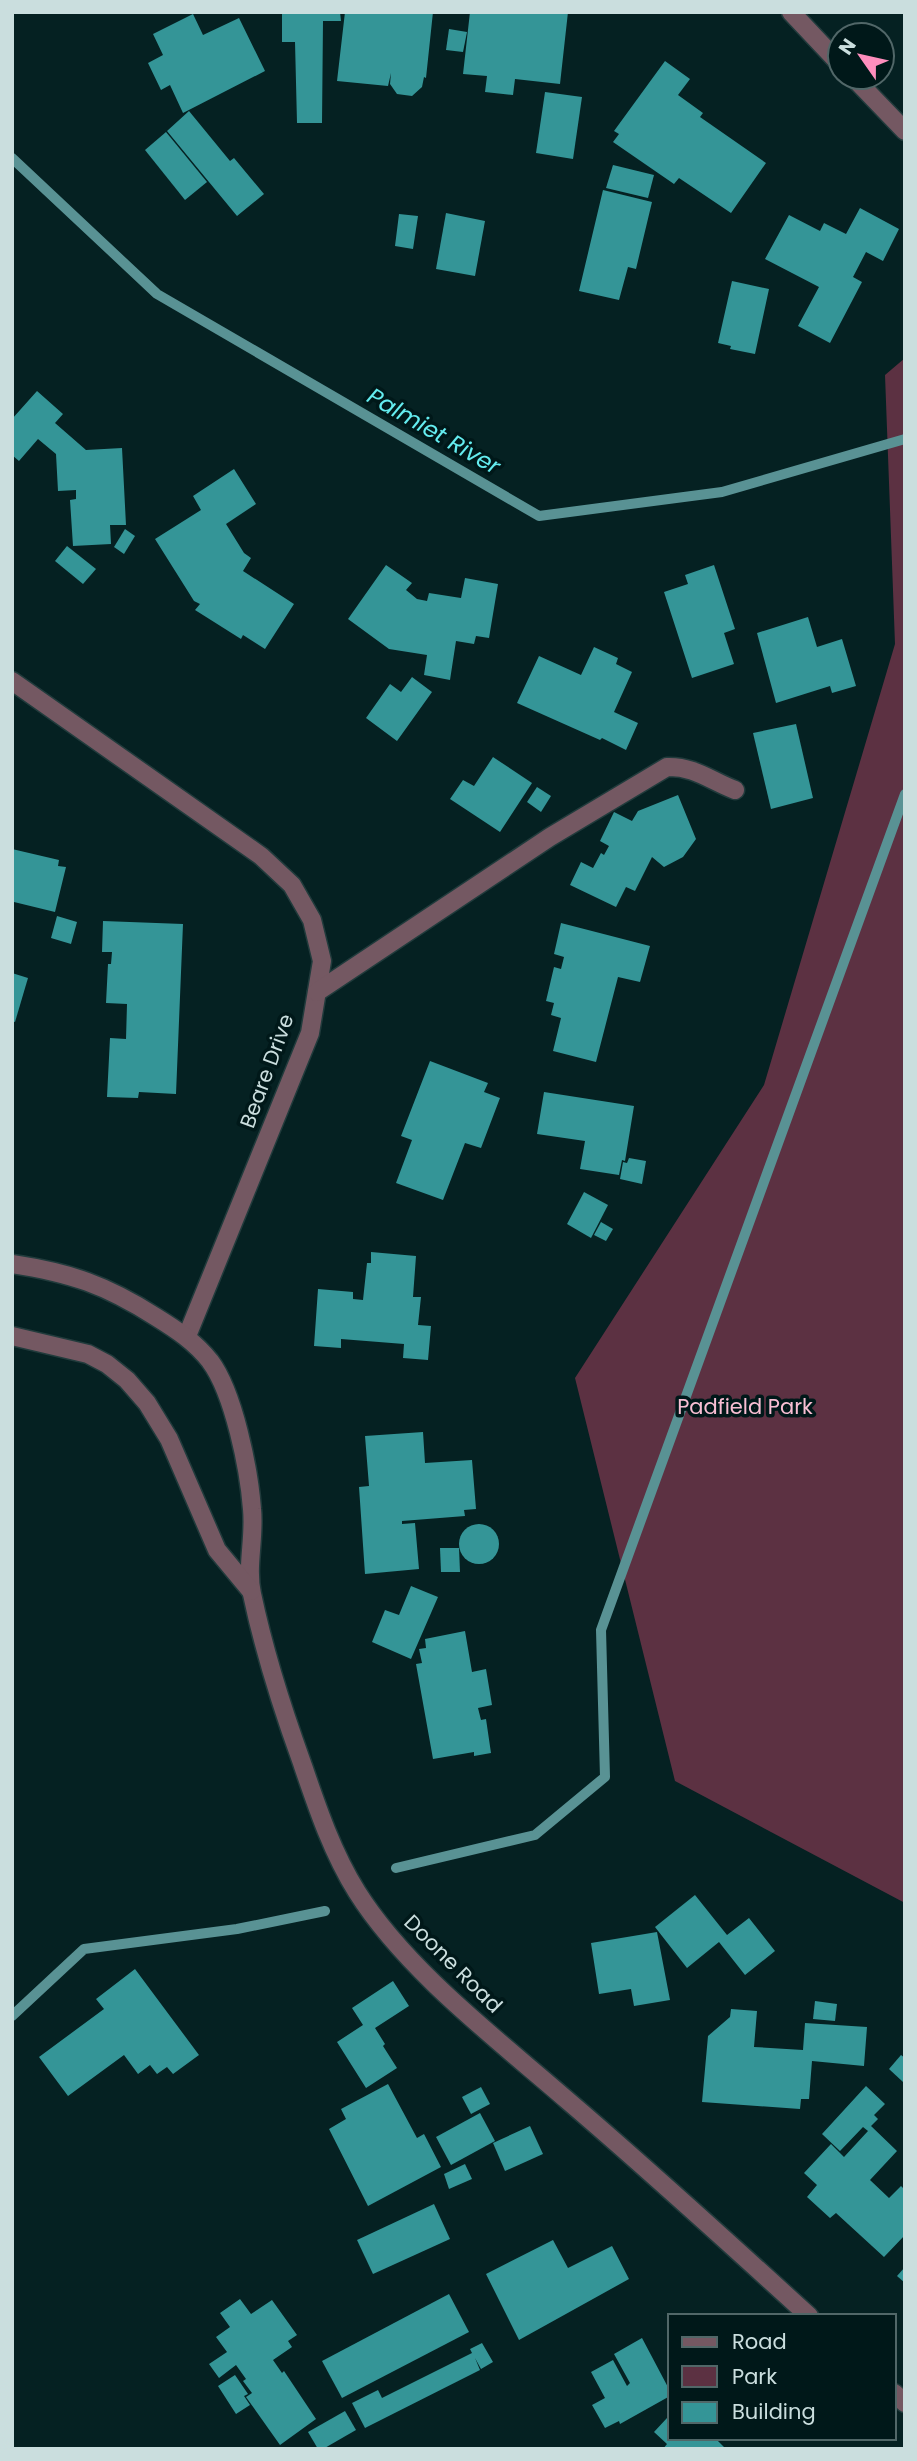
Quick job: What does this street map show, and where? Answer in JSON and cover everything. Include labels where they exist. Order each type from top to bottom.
[{"type":"street","points":[[790,12],[826,49]]},
{"type":"street","points":[[866,91],[905,131]]},
{"type":"street","name":"Beare Drive","points":[[12,681],[261,856],[292,886],[312,920],[321,961],[310,1033],[187,1336]]},
{"type":"street","points":[[317,992],[550,837],[667,767],[680,766],[697,771],[735,790]]},
{"type":"street","points":[[12,1264],[44,1269],[94,1283],[128,1299],[187,1336]]},
{"type":"street","points":[[12,1336],[88,1354],[107,1364],[127,1380],[147,1403],[169,1439],[216,1550],[251,1591]]},
{"type":"street","name":"Doone Road","points":[[187,1336],[212,1363],[227,1395],[244,1457],[253,1511],[251,1591],[282,1707],[330,1840],[358,1892],[396,1944],[479,2022],[643,2165],[807,2314]]},
{"type":"green space","name":"Padfield Park","points":[[905,358],[905,1903],[675,1781],[575,1378],[764,1085],[895,644],[885,375]]},
{"type":"building","points":[[282,12],[340,12],[341,21],[323,21],[322,123],[297,123],[295,42],[282,42]]},
{"type":"building","points":[[345,12],[433,12],[426,78],[424,77],[422,87],[412,96],[397,94],[390,84],[391,73],[388,86],[337,81]]},
{"type":"building","points":[[470,12],[568,12],[560,84],[515,79],[513,95],[485,92],[487,76],[463,74]]},
{"type":"building","points":[[193,14],[203,35],[239,18],[265,71],[183,113],[170,85],[161,90],[148,63],[163,55],[153,34]]},
{"type":"building","points":[[449,29],[467,32],[463,52],[446,50]]},
{"type":"building","points":[[665,61],[690,79],[678,95],[703,113],[700,117],[766,163],[731,213],[679,178],[674,184],[613,142],[619,134],[614,131]]},
{"type":"building","points":[[545,92],[582,97],[573,159],[536,153]]},
{"type":"building","points":[[189,111],[230,161],[234,158],[264,194],[237,216],[167,131]]},
{"type":"building","points":[[166,132],[207,182],[185,200],[145,150]]},
{"type":"building","points":[[613,165],[654,175],[648,198],[606,188]]},
{"type":"building","points":[[603,190],[652,202],[636,269],[628,267],[619,300],[579,291]]},
{"type":"building","points":[[860,208],[899,229],[883,261],[866,252],[853,277],[862,282],[830,343],[798,326],[819,287],[765,259],[789,215],[820,231],[824,223],[846,234]]},
{"type":"building","points":[[446,213],[485,221],[475,276],[436,269]]},
{"type":"building","points":[[399,214],[418,216],[413,249],[395,246]]},
{"type":"building","points":[[732,281],[769,289],[755,354],[730,349],[731,346],[718,343]]},
{"type":"building","points":[[37,391],[63,414],[55,423],[86,450],[122,448],[126,525],[110,525],[111,544],[73,546],[70,500],[76,499],[76,490],[58,491],[56,454],[38,439],[19,461],[12,455],[12,419]]},
{"type":"building","points":[[234,469],[256,504],[226,524],[244,553],[251,558],[243,571],[294,604],[265,649],[243,635],[241,639],[195,610],[200,604],[194,601],[155,539],[201,510],[193,496]]},
{"type":"building","points":[[125,529],[135,536],[124,554],[114,547]]},
{"type":"building","points":[[67,546],[96,569],[83,584],[55,561]]},
{"type":"building","points":[[386,565],[412,583],[406,590],[417,599],[427,601],[429,593],[461,598],[465,578],[498,584],[489,638],[476,636],[474,644],[456,641],[450,680],[424,675],[427,655],[389,649],[348,619]]},
{"type":"building","points":[[714,565],[735,629],[724,633],[734,664],[692,678],[664,592],[688,584],[685,575]]},
{"type":"building","points":[[808,617],[817,647],[842,639],[856,686],[832,693],[830,686],[776,703],[757,633]]},
{"type":"building","points":[[594,647],[618,658],[616,664],[632,672],[614,712],[638,723],[626,750],[517,703],[539,656],[581,675]]},
{"type":"building","points":[[412,677],[432,692],[397,741],[366,718],[390,684],[401,692]]},
{"type":"building","points":[[796,724],[813,798],[771,809],[753,733]]},
{"type":"building","points":[[493,757],[532,783],[500,832],[450,799],[463,780],[474,786]]},
{"type":"building","points":[[537,787],[551,796],[541,812],[527,802]]},
{"type":"building","points":[[678,795],[696,839],[683,857],[664,867],[652,857],[635,891],[626,887],[616,907],[570,885],[581,862],[593,868],[601,853],[604,855],[609,846],[600,841],[614,812],[632,821],[638,811]]},
{"type":"building","points":[[12,849],[59,860],[58,866],[66,867],[55,912],[14,902],[12,907]]},
{"type":"building","points":[[57,916],[77,922],[71,944],[51,938]]},
{"type":"building","points":[[103,921],[183,924],[176,1094],[139,1092],[138,1098],[107,1097],[110,1038],[126,1039],[127,1004],[106,1003],[108,964],[111,964],[112,952],[102,952]]},
{"type":"building","points":[[561,923],[650,946],[640,982],[618,977],[596,1062],[553,1051],[561,1018],[551,1015],[554,1003],[546,1001],[554,967],[561,969],[564,957],[554,954]]},
{"type":"building","points":[[12,973],[28,978],[15,1022],[12,1021]]},
{"type":"building","points":[[430,1061],[488,1083],[484,1092],[500,1098],[481,1148],[465,1143],[443,1200],[396,1183],[412,1140],[401,1136]]},
{"type":"building","points":[[544,1092],[634,1106],[625,1161],[622,1160],[619,1175],[580,1169],[585,1141],[537,1134]]},
{"type":"building","points":[[629,1158],[646,1161],[642,1184],[620,1179],[623,1162],[627,1163]]},
{"type":"building","points":[[584,1192],[608,1205],[591,1238],[567,1224]]},
{"type":"building","points":[[601,1222],[613,1229],[606,1241],[594,1235]]},
{"type":"building","points":[[371,1252],[416,1256],[413,1297],[421,1297],[418,1325],[431,1326],[428,1360],[403,1358],[404,1344],[341,1339],[341,1348],[314,1346],[318,1289],[353,1292],[353,1299],[363,1300],[367,1263],[371,1263]]},
{"type":"building","points":[[423,1432],[425,1463],[472,1460],[476,1509],[464,1510],[465,1516],[402,1521],[402,1524],[415,1523],[419,1569],[365,1574],[359,1487],[369,1486],[365,1436]]},
{"type":"building","points":[[479,1524],[493,1530],[499,1544],[493,1558],[479,1564],[465,1558],[459,1544],[465,1530]]},
{"type":"building","points":[[440,1548],[459,1548],[460,1572],[441,1572]]},
{"type":"building","points":[[411,1586],[438,1597],[411,1659],[372,1642],[385,1610],[399,1615]]},
{"type":"building","points":[[465,1631],[472,1672],[486,1669],[492,1705],[478,1708],[481,1720],[486,1719],[491,1753],[474,1756],[474,1752],[433,1759],[416,1664],[422,1663],[419,1649],[426,1648],[425,1639]]},
{"type":"building","points":[[695,1895],[727,1935],[749,1918],[775,1951],[745,1975],[719,1942],[687,1968],[655,1927]]},
{"type":"building","points":[[657,1932],[670,2000],[634,2006],[631,1989],[599,1994],[591,1943]]},
{"type":"building","points":[[135,1969],[199,2055],[173,2074],[167,2067],[157,2074],[150,2065],[138,2074],[124,2055],[68,2096],[39,2057],[104,2009],[96,1999]]},
{"type":"building","points":[[393,1981],[409,2006],[375,2028],[397,2068],[366,2088],[337,2042],[363,2025],[352,2008]]},
{"type":"building","points":[[815,2001],[837,2004],[835,2021],[813,2019]]},
{"type":"building","points":[[731,2009],[757,2011],[754,2047],[803,2050],[805,2023],[867,2027],[864,2066],[812,2061],[809,2099],[801,2099],[800,2109],[702,2102],[708,2036],[730,2017]]},
{"type":"building","points":[[901,2055],[905,2058],[903,2082],[889,2069]]},
{"type":"building","points":[[388,2084],[417,2138],[424,2134],[441,2167],[368,2206],[329,2129],[346,2119],[341,2109]]},
{"type":"building","points":[[866,2086],[885,2104],[874,2115],[878,2119],[871,2126],[897,2151],[870,2180],[889,2198],[901,2186],[905,2190],[905,2235],[884,2257],[836,2213],[830,2218],[807,2197],[817,2185],[804,2173],[831,2144],[844,2157],[868,2131],[863,2127],[840,2151],[822,2134]]},
{"type":"building","points":[[481,2087],[490,2104],[471,2114],[462,2097]]},
{"type":"building","points":[[480,2113],[495,2141],[451,2165],[436,2137]]},
{"type":"building","points":[[530,2126],[543,2154],[505,2171],[493,2143]]},
{"type":"building","points":[[465,2164],[472,2179],[449,2189],[444,2174]]},
{"type":"building","points":[[434,2204],[450,2239],[373,2274],[357,2240]]},
{"type":"building","points":[[553,2240],[568,2268],[612,2246],[629,2279],[519,2340],[486,2274]]},
{"type":"building","points":[[905,2267],[905,2283],[897,2276]]},
{"type":"building","points":[[449,2294],[469,2332],[342,2398],[322,2361]]},
{"type":"building","points":[[240,2299],[251,2314],[272,2300],[297,2335],[288,2341],[292,2347],[273,2360],[282,2373],[284,2371],[316,2419],[280,2445],[246,2397],[252,2393],[236,2365],[219,2378],[209,2364],[227,2352],[216,2337],[230,2327],[220,2313]]},
{"type":"building","points":[[642,2338],[668,2387],[668,2397],[620,2424],[619,2421],[605,2428],[592,2405],[605,2398],[591,2372],[613,2360],[627,2386],[630,2383],[614,2354]]},
{"type":"building","points":[[482,2343],[493,2362],[481,2369],[475,2358],[480,2370],[365,2428],[352,2403],[378,2390],[382,2398],[472,2353],[470,2349]]},
{"type":"building","points":[[235,2375],[248,2394],[244,2396],[250,2405],[236,2414],[218,2386]]},
{"type":"building","points":[[345,2411],[356,2430],[323,2449],[318,2449],[308,2432]]},
{"type":"building","points":[[667,2418],[668,2440],[717,2440],[726,2449],[663,2449],[667,2444],[654,2432]]},
{"type":"waterway","name":"Palmiet River","points":[[12,158],[157,294],[539,516],[722,492],[905,439]]},
{"type":"waterway","points":[[396,1868],[535,1835],[605,1777],[601,1630],[905,794]]},
{"type":"waterway","points":[[12,2016],[84,1949],[237,1929],[325,1911]]}]
